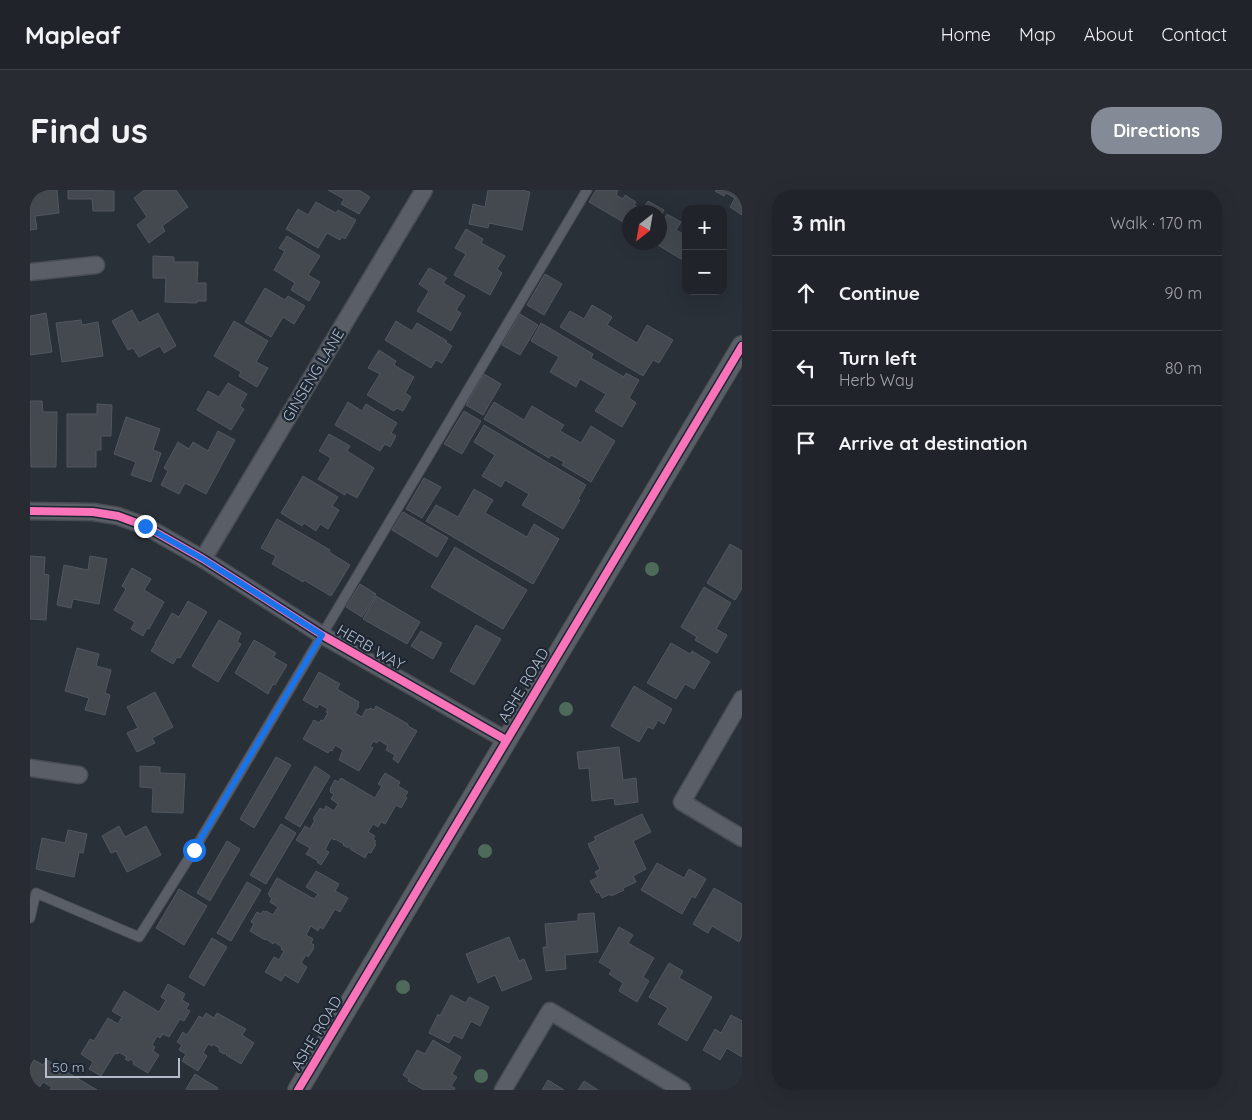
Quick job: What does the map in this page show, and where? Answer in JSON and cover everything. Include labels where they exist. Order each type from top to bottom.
[{"type":"street","name":"GINSENG LANE","points":[[203,559],[424,190]]},
{"type":"street","points":[[30,272],[96,266]]},
{"type":"street","name":"ASHE ROAD","points":[[298,1090],[742,346]]},
{"type":"street","name":"HERB WAY","points":[[30,511],[93,512],[118,516],[145,526],[203,559],[322,635],[506,740]]},
{"type":"street","points":[[742,699],[682,802],[742,838]]},
{"type":"street","points":[[30,768],[79,775]]},
{"type":"street","points":[[503,1090],[550,1011],[682,1090]]},
{"type":"lane","points":[[30,918],[36,894],[139,937],[194,850],[587,190]]},
{"type":"building","points":[[30,190],[57,190],[59,213],[35,216],[37,229],[30,230]]},
{"type":"building","points":[[68,190],[114,191],[114,211],[93,211],[92,199],[68,199]]},
{"type":"building","points":[[144,190],[176,190],[188,207],[162,226],[165,231],[149,243],[137,225],[147,217],[134,198]]},
{"type":"building","points":[[328,190],[359,190],[370,197],[359,214],[341,204],[344,199]]},
{"type":"building","points":[[488,190],[522,190],[530,192],[522,230],[489,223],[488,228],[469,224],[473,204],[485,207]]},
{"type":"building","points":[[596,190],[618,190],[616,195],[623,199],[625,195],[636,202],[634,205],[622,205],[622,221],[589,202]]},
{"type":"building","points":[[716,190],[742,190],[742,215],[730,207],[735,198],[726,193],[724,196]]},
{"type":"building","points":[[648,201],[655,205],[645,205]]},
{"type":"building","points":[[316,202],[336,213],[338,210],[356,220],[345,239],[342,237],[340,240],[327,233],[318,248],[286,229],[298,209],[308,215]]},
{"type":"building","points":[[667,214],[681,222],[676,230],[682,234],[682,260],[666,250]]},
{"type":"building","points":[[466,229],[483,239],[481,243],[505,256],[497,269],[502,273],[490,295],[454,275],[466,254],[455,248]]},
{"type":"building","points":[[287,236],[320,256],[308,275],[320,282],[309,301],[291,290],[295,283],[274,270],[285,251],[279,248]]},
{"type":"building","points":[[153,256],[174,257],[174,262],[198,262],[197,283],[206,283],[206,301],[197,301],[197,303],[165,302],[166,278],[153,278]]},
{"type":"building","points":[[429,268],[447,278],[443,283],[465,296],[456,310],[461,313],[451,331],[417,311],[429,291],[419,284]]},
{"type":"building","points":[[545,274],[562,284],[544,315],[527,305]]},
{"type":"building","points":[[265,288],[285,300],[288,296],[305,306],[294,324],[283,317],[271,337],[245,322]]},
{"type":"building","points":[[592,305],[612,317],[607,325],[637,343],[647,325],[673,340],[659,363],[653,360],[643,376],[560,327],[570,311],[584,319]]},
{"type":"building","points":[[132,310],[139,323],[158,313],[176,346],[164,353],[160,346],[139,357],[133,348],[128,350],[112,321]]},
{"type":"building","points":[[46,313],[52,352],[30,355],[30,316]]},
{"type":"building","points":[[520,314],[538,325],[520,355],[502,345]]},
{"type":"building","points":[[81,320],[82,325],[98,322],[103,356],[62,362],[56,323]]},
{"type":"building","points":[[234,321],[268,341],[256,362],[268,368],[257,387],[239,376],[241,372],[214,356]]},
{"type":"building","points":[[396,321],[412,331],[417,323],[447,341],[445,342],[452,346],[442,363],[436,360],[431,368],[385,340]]},
{"type":"building","points":[[541,323],[593,354],[591,358],[624,377],[626,373],[639,380],[629,398],[636,403],[622,427],[595,411],[606,394],[580,379],[576,387],[550,372],[559,357],[531,341]]},
{"type":"building","points":[[379,350],[396,361],[394,365],[414,377],[405,393],[411,397],[403,411],[397,408],[394,411],[367,395],[380,374],[368,368]]},
{"type":"building","points":[[484,374],[501,384],[483,415],[466,405]]},
{"type":"building","points":[[228,383],[247,394],[240,406],[244,409],[231,430],[197,410],[208,391],[219,397]]},
{"type":"building","points":[[30,401],[42,401],[43,412],[57,412],[56,467],[31,467]]},
{"type":"building","points":[[348,402],[362,411],[366,404],[397,423],[391,433],[396,436],[390,447],[385,444],[380,451],[335,425]]},
{"type":"building","points":[[494,402],[524,420],[532,406],[564,425],[560,431],[581,443],[591,426],[615,441],[591,482],[562,465],[564,462],[551,455],[549,458],[484,419]]},
{"type":"building","points":[[97,404],[112,405],[111,436],[101,436],[101,450],[96,450],[96,467],[67,467],[67,414],[97,414]]},
{"type":"building","points":[[464,411],[481,421],[462,454],[444,444]]},
{"type":"building","points":[[126,417],[160,429],[153,450],[161,453],[151,482],[131,475],[136,462],[114,454]]},
{"type":"building","points":[[484,425],[586,485],[578,499],[580,500],[563,529],[522,505],[529,494],[505,480],[501,487],[482,476],[495,455],[474,442]]},
{"type":"building","points":[[218,431],[235,440],[206,494],[185,483],[179,494],[161,485],[168,471],[164,468],[178,442],[189,449],[193,442],[208,451]]},
{"type":"building","points":[[329,434],[350,446],[347,451],[374,468],[357,498],[346,492],[345,495],[318,479],[331,458],[319,451]]},
{"type":"building","points":[[303,476],[338,497],[332,506],[339,510],[328,529],[320,524],[316,531],[304,523],[302,526],[281,513]]},
{"type":"building","points":[[424,478],[441,487],[422,518],[406,509]]},
{"type":"building","points":[[474,489],[493,500],[485,513],[527,537],[534,524],[559,539],[533,584],[426,521],[436,505],[458,517]]},
{"type":"building","points":[[403,512],[448,538],[437,557],[392,530]]},
{"type":"building","points":[[277,519],[330,550],[329,552],[350,565],[331,596],[272,564],[276,556],[261,548]]},
{"type":"building","points":[[730,544],[742,551],[742,588],[735,600],[707,583]]},
{"type":"building","points":[[455,547],[527,590],[503,629],[431,587]]},
{"type":"building","points":[[30,556],[45,557],[44,574],[49,575],[46,620],[30,619]]},
{"type":"building","points":[[90,556],[107,559],[99,604],[73,599],[71,608],[57,605],[64,565],[88,570]]},
{"type":"building","points":[[132,568],[151,579],[144,590],[164,602],[143,636],[131,629],[135,622],[114,610],[126,589],[122,586]]},
{"type":"building","points":[[360,584],[376,594],[362,617],[346,607]]},
{"type":"building","points":[[704,587],[731,603],[716,629],[727,635],[717,653],[695,640],[697,637],[681,627]]},
{"type":"building","points":[[376,596],[420,622],[407,644],[363,619]]},
{"type":"building","points":[[188,601],[207,612],[180,658],[177,657],[173,664],[151,651],[172,613],[179,617]]},
{"type":"building","points":[[219,620],[241,633],[237,642],[241,644],[218,682],[192,666]]},
{"type":"building","points":[[476,625],[501,639],[474,685],[450,671]]},
{"type":"building","points":[[421,631],[442,643],[433,659],[411,646]]},
{"type":"building","points":[[254,640],[276,653],[273,657],[287,665],[268,694],[235,673]]},
{"type":"building","points":[[671,643],[690,654],[692,651],[710,662],[694,689],[685,684],[676,699],[647,683]]},
{"type":"building","points":[[77,648],[99,654],[96,666],[111,670],[105,693],[110,695],[105,715],[85,710],[89,698],[65,691]]},
{"type":"building","points":[[319,672],[340,684],[337,689],[359,702],[355,713],[362,717],[366,709],[374,710],[376,706],[417,731],[398,763],[393,759],[395,755],[386,750],[388,746],[379,740],[377,743],[373,741],[370,747],[373,748],[359,771],[339,760],[343,750],[335,745],[332,751],[330,750],[328,753],[303,739],[314,720],[319,723],[321,720],[323,721],[328,713],[326,712],[328,709],[319,704],[317,708],[303,700]]},
{"type":"building","points":[[634,686],[672,709],[664,724],[658,720],[653,729],[648,727],[639,742],[611,726]]},
{"type":"building","points":[[155,692],[173,727],[152,738],[155,743],[137,752],[127,733],[138,728],[127,707]]},
{"type":"building","points":[[619,747],[623,780],[636,778],[638,802],[615,805],[614,798],[592,801],[589,768],[579,769],[577,752]]},
{"type":"building","points":[[276,757],[291,765],[254,828],[240,819]]},
{"type":"building","points":[[140,766],[160,767],[160,773],[185,774],[183,813],[152,812],[153,788],[140,787]]},
{"type":"building","points":[[315,766],[330,776],[300,827],[285,818]]},
{"type":"building","points":[[385,773],[400,782],[398,786],[408,792],[405,796],[407,798],[401,808],[396,805],[385,824],[381,822],[378,827],[373,824],[368,832],[375,836],[373,839],[376,841],[371,853],[368,852],[365,858],[350,849],[351,847],[349,846],[348,848],[331,838],[325,850],[329,852],[321,865],[306,854],[310,848],[296,840],[305,826],[310,829],[315,820],[313,819],[320,808],[324,810],[326,806],[334,811],[338,804],[331,799],[334,794],[330,792],[330,789],[335,780],[338,782],[341,778],[375,798],[382,786],[378,784]]},
{"type":"building","points":[[642,814],[651,832],[633,841],[646,869],[633,876],[636,882],[623,888],[624,890],[602,898],[590,881],[598,877],[595,872],[600,869],[588,844],[596,840],[594,837]]},
{"type":"building","points":[[281,824],[296,833],[266,884],[250,875]]},
{"type":"building","points":[[119,826],[125,837],[146,826],[161,855],[127,872],[116,851],[111,853],[102,836]]},
{"type":"building","points":[[68,830],[87,834],[83,853],[79,852],[74,877],[36,869],[42,838],[65,843]]},
{"type":"building","points":[[227,841],[240,849],[210,901],[197,893]]},
{"type":"building","points":[[657,863],[684,878],[689,869],[706,879],[695,898],[692,896],[682,914],[641,890]]},
{"type":"building","points":[[316,871],[339,884],[335,891],[348,898],[340,912],[335,909],[323,929],[320,927],[318,931],[311,926],[306,935],[313,939],[311,943],[314,945],[314,948],[301,963],[307,967],[298,983],[285,975],[281,981],[265,972],[274,957],[279,960],[284,951],[281,949],[282,947],[250,931],[254,924],[251,922],[257,912],[261,914],[263,911],[266,911],[273,915],[278,907],[270,902],[272,898],[268,894],[277,878],[314,899],[318,894],[306,887]]},
{"type":"building","points":[[247,882],[261,890],[231,941],[217,933]]},
{"type":"building","points":[[714,888],[742,904],[742,936],[739,942],[712,926],[708,933],[693,924]]},
{"type":"building","points":[[179,889],[207,906],[184,945],[156,928]]},
{"type":"building","points":[[594,913],[598,952],[565,955],[566,969],[546,971],[543,947],[547,947],[545,924],[578,921],[578,914]]},
{"type":"building","points":[[619,927],[633,935],[628,943],[654,958],[643,977],[649,981],[637,1002],[619,991],[623,983],[609,974],[612,970],[599,962]]},
{"type":"building","points":[[509,937],[519,961],[524,959],[532,979],[502,991],[495,975],[478,983],[466,954]]},
{"type":"building","points":[[212,938],[227,947],[204,986],[189,977]]},
{"type":"building","points":[[669,963],[683,971],[679,978],[712,997],[687,1041],[658,1024],[668,1008],[649,997]]},
{"type":"building","points":[[168,984],[185,994],[182,1000],[189,1004],[186,1009],[190,1011],[184,1021],[180,1019],[169,1037],[163,1034],[160,1038],[157,1036],[152,1045],[155,1047],[153,1051],[159,1055],[148,1073],[133,1064],[134,1062],[130,1059],[129,1061],[125,1059],[127,1057],[119,1052],[118,1054],[115,1053],[101,1076],[89,1069],[93,1062],[81,1054],[90,1039],[94,1041],[108,1018],[118,1024],[122,1017],[112,1011],[124,991],[159,1012],[166,1000],[161,997]]},
{"type":"building","points":[[451,995],[466,1003],[469,997],[489,1007],[480,1026],[471,1021],[462,1039],[454,1035],[449,1043],[429,1033],[438,1014],[440,1016]]},
{"type":"building","points":[[206,1013],[214,1018],[217,1013],[246,1029],[242,1035],[254,1043],[241,1064],[219,1051],[220,1049],[213,1044],[212,1046],[208,1044],[203,1053],[207,1056],[198,1071],[182,1061],[186,1054],[179,1050],[182,1045],[177,1042],[183,1032],[187,1035],[199,1016],[203,1018]]},
{"type":"building","points":[[731,1015],[742,1021],[742,1057],[727,1048],[720,1060],[703,1050],[715,1029],[721,1033]]},
{"type":"building","points":[[433,1040],[461,1057],[452,1074],[457,1077],[451,1086],[455,1088],[454,1090],[424,1090],[408,1081],[409,1079],[403,1075],[417,1050],[425,1054]]},
{"type":"building","points":[[34,1060],[43,1065],[47,1060],[97,1090],[50,1090],[52,1087],[43,1082],[39,1088],[30,1083],[30,1067]]},
{"type":"building","points":[[195,1074],[218,1088],[217,1090],[186,1089]]},
{"type":"building","points":[[548,1080],[564,1090],[542,1090]]},
{"type":"building","points":[[584,1081],[598,1090],[578,1090]]},
{"type":"cycle path","points":[[298,1090],[742,346]]},
{"type":"cycle path","points":[[30,511],[93,512],[118,516],[145,526],[203,559],[322,635],[506,740]]},
{"type":"route","points":[[145,526],[203,559],[322,635],[194,850]]}]
